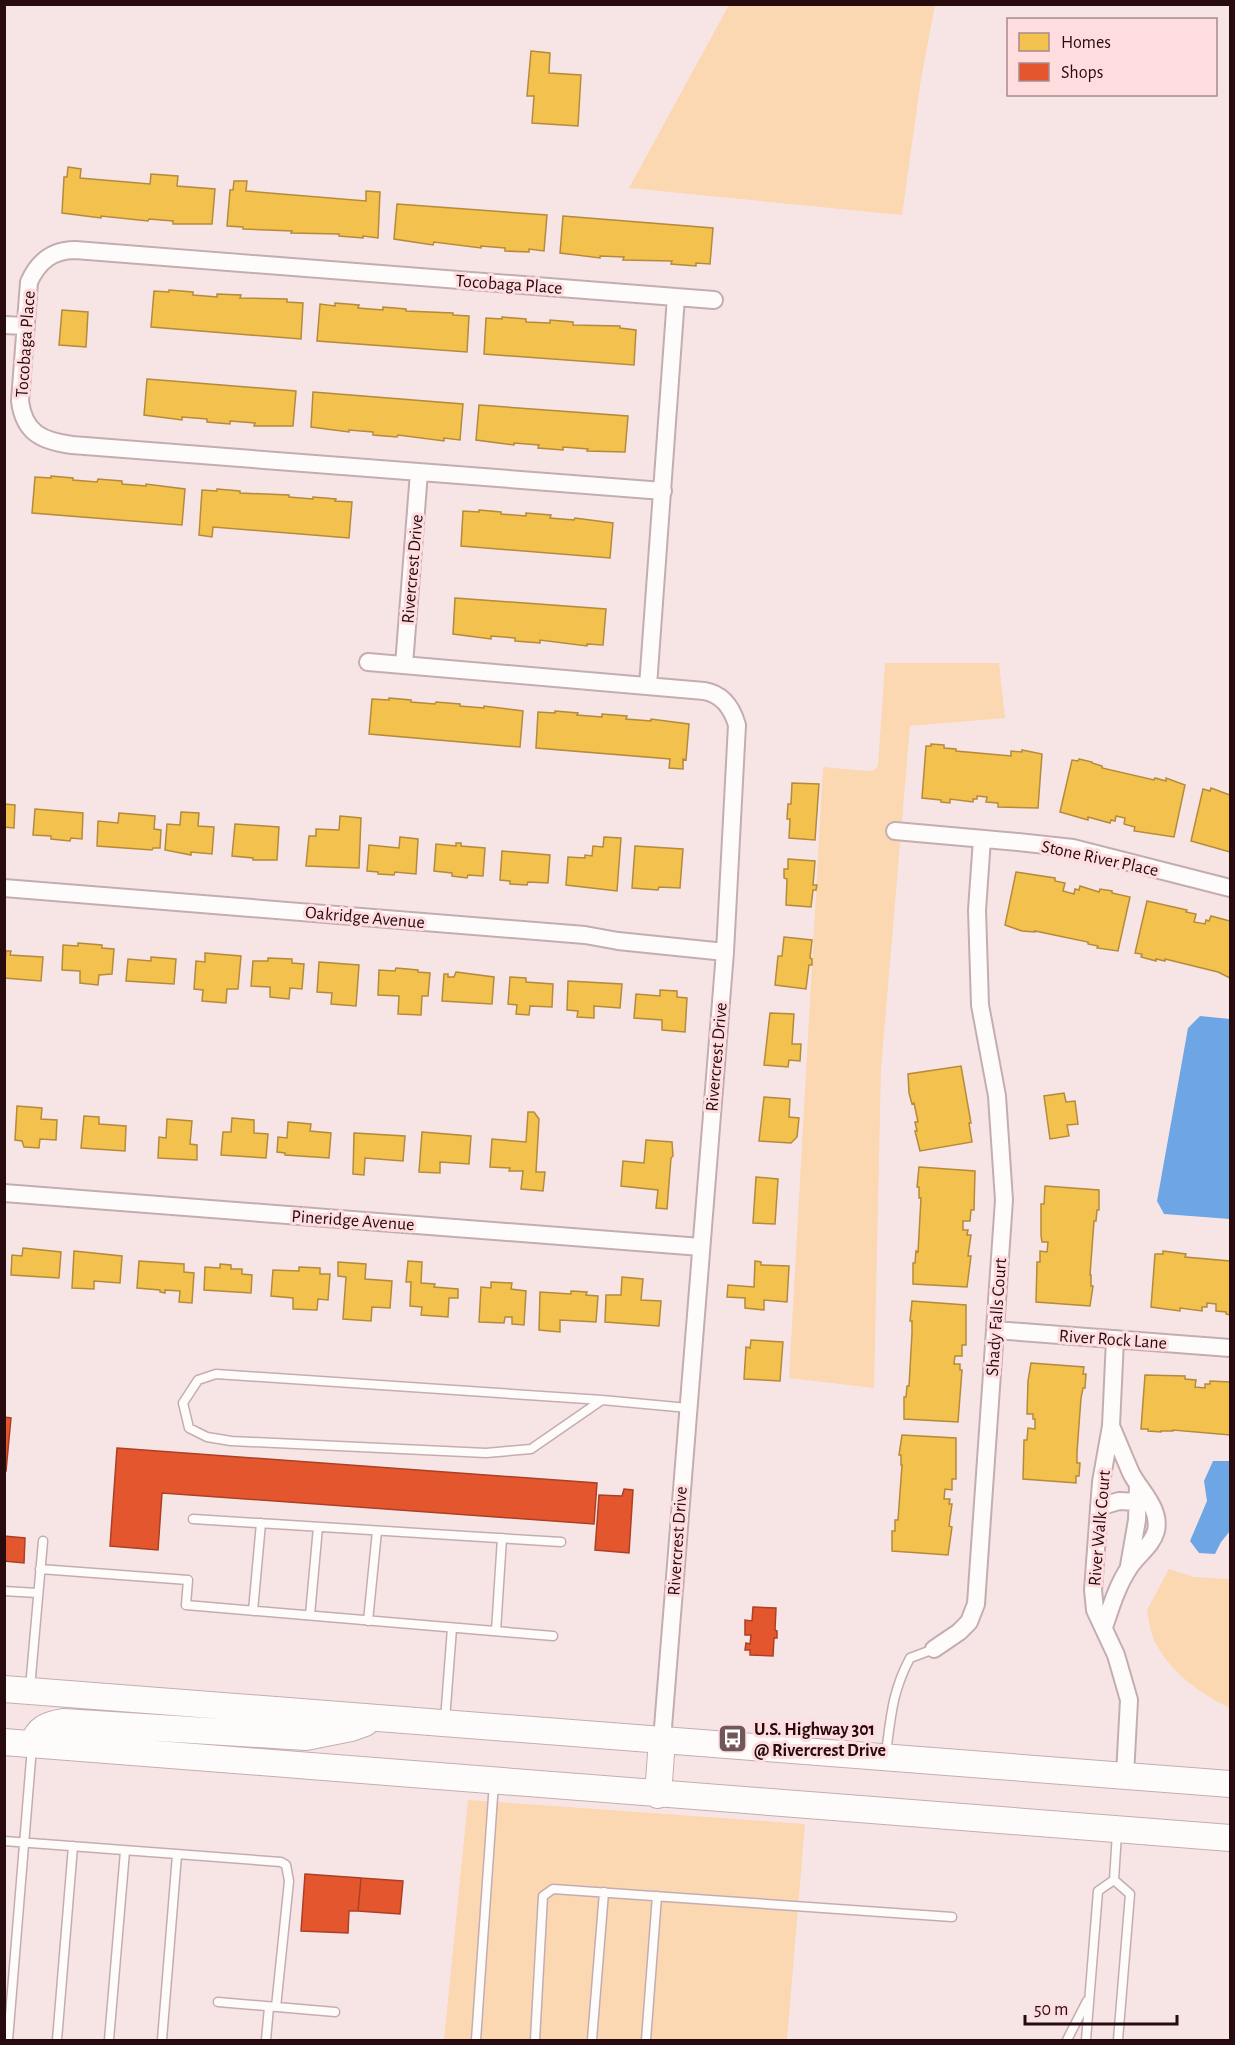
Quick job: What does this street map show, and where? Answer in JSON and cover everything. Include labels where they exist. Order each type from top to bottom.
[{"type":"main road","points":[[17,1690],[1230,1784]]},
{"type":"main road","points":[[33,1744],[36,1734],[42,1728],[63,1722],[306,1737],[351,1728],[379,1718]]},
{"type":"main road","points":[[658,1795],[662,1740]]},
{"type":"main road","points":[[4,1742],[1230,1839]]},
{"type":"street","name":"Tocobaga Place","points":[[663,491],[72,445],[45,439],[34,432],[22,414],[20,401],[27,291],[33,273],[45,259],[52,254],[68,250],[714,300]]},
{"type":"street","points":[[648,686],[676,297]]},
{"type":"street","points":[[4,325],[25,326]]},
{"type":"street","name":"Rivercrest Drive","points":[[404,666],[419,472]]},
{"type":"street","name":"Rivercrest Drive","points":[[368,662],[712,692],[730,706],[734,714],[738,740],[725,952],[662,1740]]},
{"type":"street","name":"Stone River Place","points":[[895,831],[1073,849],[1230,888]]},
{"type":"street","name":"Shady Falls Court","points":[[934,1649],[959,1632],[969,1622],[976,1604],[1004,1200],[997,1096],[980,1005],[977,910],[982,839]]},
{"type":"street","name":"Oakridge Avenue","points":[[4,888],[585,935],[618,941],[725,952]]},
{"type":"street","name":"Pineridge Avenue","points":[[4,1193],[700,1247]]},
{"type":"street","name":"River Rock Lane","points":[[995,1330],[1230,1348]]},
{"type":"street","name":"River Walk Court","points":[[1115,1339],[1111,1426],[1101,1482],[1093,1590],[1095,1610],[1124,1677],[1129,1700],[1125,1775]]},
{"type":"street","name":"River Walk Court","points":[[1104,1627],[1129,1567],[1156,1532],[1157,1521],[1153,1509],[1138,1494],[1111,1426]]},
{"type":"street","points":[[1099,1507],[1138,1494]]},
{"type":"lane","points":[[602,1400],[531,1449],[486,1453],[231,1442],[207,1437],[189,1428],[183,1403],[198,1380],[216,1374],[602,1400],[688,1408]]},
{"type":"lane","points":[[193,1519],[561,1542]]},
{"type":"lane","points":[[253,1611],[261,1523]]},
{"type":"lane","points":[[310,1615],[318,1527]]},
{"type":"lane","points":[[368,1621],[377,1531]]},
{"type":"lane","points":[[496,1631],[502,1538]]},
{"type":"lane","points":[[17,1690],[37,1593],[43,1541]]},
{"type":"lane","points":[[40,1569],[188,1580],[186,1605],[553,1636]]},
{"type":"lane","points":[[4,1591],[37,1593]]},
{"type":"lane","points":[[445,1723],[452,1628]]},
{"type":"lane","name":"Shady Falls Court","points":[[886,1757],[892,1699],[899,1679],[910,1658],[934,1649]]},
{"type":"lane","points":[[8,2040],[33,1744]]},
{"type":"lane","points":[[476,2040],[494,1781]]},
{"type":"lane","points":[[1086,2040],[1098,1892],[1114,1880],[1118,1830]]},
{"type":"lane","points":[[4,1841],[281,1862],[286,1865],[289,1881],[266,2040]]},
{"type":"lane","points":[[57,2040],[73,1846]]},
{"type":"lane","points":[[109,2040],[125,1851]]},
{"type":"lane","points":[[162,2040],[177,1855]]},
{"type":"lane","points":[[1114,1880],[1130,1894],[1118,2040]]},
{"type":"lane","points":[[535,2040],[543,1896],[553,1889],[952,1917]]},
{"type":"lane","points":[[592,2040],[604,1892]]},
{"type":"lane","points":[[646,2040],[657,1896]]},
{"type":"lane","points":[[1067,2040],[1089,1996]]},
{"type":"lane","points":[[218,2002],[335,2012]]},
{"type":"shaded area","points":[[729,5],[935,5],[921,79],[902,215],[629,188]]},
{"type":"shaded area","points":[[885,663],[999,663],[1005,718],[910,726],[881,1069],[874,1388],[789,1378],[823,767],[867,771],[874,770],[878,766]]},
{"type":"shaded area","points":[[1169,1569],[1194,1577],[1230,1579],[1230,1708],[1189,1683],[1172,1666],[1155,1642],[1147,1610]]},
{"type":"shaded area","points":[[468,1800],[805,1824],[787,2040],[444,2040]]},
{"type":"water","points":[[1200,1016],[1230,1019],[1230,1219],[1164,1214],[1157,1201],[1188,1028]]},
{"type":"water","points":[[1213,1461],[1230,1461],[1230,1531],[1215,1554],[1199,1553],[1190,1541],[1207,1501],[1204,1481]]},
{"type":"building: Homes","points":[[531,51],[550,53],[549,73],[581,75],[578,126],[532,123],[534,96],[527,96]]},
{"type":"building: Homes","points":[[68,167],[81,169],[80,178],[150,184],[151,174],[178,176],[177,186],[215,189],[212,224],[173,224],[173,221],[101,216],[101,218],[62,213],[64,177],[67,177]]},
{"type":"building: Homes","points":[[234,181],[247,181],[246,191],[366,201],[366,191],[380,192],[378,238],[291,233],[292,231],[227,226],[230,190],[233,190]]},
{"type":"building: Homes","points":[[397,204],[547,215],[544,251],[529,249],[529,252],[505,251],[505,248],[481,246],[481,248],[434,242],[433,245],[394,239]]},
{"type":"building: Homes","points":[[563,216],[713,228],[710,264],[696,263],[696,266],[671,264],[672,261],[623,260],[624,257],[600,256],[600,258],[560,253]]},
{"type":"building: Homes","points":[[169,290],[193,292],[193,295],[217,297],[217,294],[241,295],[240,298],[287,299],[287,302],[303,303],[301,339],[151,327],[154,291],[169,292]]},
{"type":"building: Homes","points":[[335,303],[359,305],[358,308],[383,310],[383,307],[469,316],[467,352],[317,341],[320,304],[335,306]]},
{"type":"building: Homes","points":[[62,310],[88,312],[86,347],[59,345]]},
{"type":"building: Homes","points":[[502,317],[526,319],[526,322],[550,323],[550,320],[573,322],[573,325],[620,326],[620,328],[636,330],[634,365],[484,354],[486,318],[502,319]]},
{"type":"building: Homes","points":[[147,379],[296,391],[293,426],[254,426],[255,423],[230,421],[230,424],[207,422],[207,419],[182,417],[182,420],[144,415]]},
{"type":"building: Homes","points":[[313,392],[463,404],[460,440],[444,438],[444,441],[398,435],[397,437],[373,435],[373,432],[349,430],[349,432],[311,427]]},
{"type":"building: Homes","points":[[479,405],[628,416],[625,452],[587,451],[588,449],[563,447],[563,450],[538,448],[539,445],[514,443],[514,445],[476,440]]},
{"type":"building: Homes","points":[[51,476],[97,482],[98,479],[122,481],[122,484],[146,486],[146,484],[185,489],[182,525],[32,513],[35,477],[51,478]]},
{"type":"building: Homes","points":[[217,489],[352,502],[349,538],[213,527],[212,537],[199,535],[202,490],[217,491]]},
{"type":"building: Homes","points":[[479,510],[526,516],[526,513],[551,515],[550,518],[574,520],[575,518],[613,523],[610,558],[461,546],[463,511],[479,512]]},
{"type":"building: Homes","points":[[455,598],[606,609],[603,645],[587,644],[587,646],[540,640],[540,643],[515,641],[515,638],[491,636],[491,639],[453,634]]},
{"type":"building: Homes","points":[[389,698],[411,700],[411,702],[435,704],[436,702],[523,711],[520,747],[369,734],[372,699],[389,700]]},
{"type":"building: Homes","points":[[555,711],[602,717],[602,714],[627,716],[626,719],[651,721],[651,719],[689,724],[683,769],[669,768],[670,759],[536,748],[538,712],[555,713]]},
{"type":"building: Homes","points":[[931,744],[944,745],[944,748],[956,749],[956,751],[1011,756],[1011,751],[1022,752],[1022,750],[1042,754],[1038,808],[998,807],[998,803],[986,802],[987,797],[977,796],[973,802],[950,799],[950,803],[922,798],[926,746],[931,746]]},
{"type":"building: Homes","points":[[1079,759],[1092,762],[1102,768],[1154,780],[1155,778],[1166,781],[1166,778],[1185,785],[1174,837],[1134,831],[1135,827],[1124,824],[1125,818],[1116,816],[1115,821],[1111,820],[1110,823],[1060,812],[1072,760],[1078,761]]},
{"type":"building: Homes","points":[[792,783],[819,784],[815,840],[789,838],[790,819],[787,819],[788,804],[791,804]]},
{"type":"building: Homes","points":[[1211,788],[1230,795],[1230,852],[1191,841],[1203,789],[1210,791]]},
{"type":"building: Homes","points":[[4,804],[15,805],[14,828],[4,827]]},
{"type":"building: Homes","points":[[35,809],[83,813],[82,839],[71,838],[70,841],[51,839],[51,836],[33,835]]},
{"type":"building: Homes","points":[[181,812],[199,813],[198,826],[214,827],[212,854],[191,852],[191,855],[165,850],[167,824],[180,825]]},
{"type":"building: Homes","points":[[119,813],[155,816],[154,829],[161,830],[160,848],[152,850],[97,846],[98,821],[118,823]]},
{"type":"building: Homes","points":[[340,816],[361,818],[359,868],[306,866],[309,836],[316,836],[316,829],[339,830]]},
{"type":"building: Homes","points":[[235,824],[279,827],[277,860],[253,860],[253,858],[232,856]]},
{"type":"building: Homes","points":[[400,837],[418,839],[416,874],[395,872],[394,875],[367,871],[369,845],[399,848]]},
{"type":"building: Homes","points":[[604,837],[621,838],[617,891],[566,885],[568,857],[592,856],[593,846],[603,847]]},
{"type":"building: Homes","points":[[456,843],[461,843],[461,846],[485,848],[483,876],[468,875],[467,878],[434,871],[436,844],[456,846]]},
{"type":"building: Homes","points":[[635,846],[683,849],[680,888],[659,887],[658,890],[632,888]]},
{"type":"building: Homes","points":[[502,851],[550,855],[548,883],[510,884],[510,881],[500,880]]},
{"type":"building: Homes","points":[[788,859],[815,861],[813,885],[817,885],[816,890],[813,890],[811,907],[786,905],[787,879],[784,878],[784,869],[788,869]]},
{"type":"building: Homes","points":[[1016,872],[1055,878],[1055,881],[1065,883],[1063,891],[1074,894],[1075,889],[1079,890],[1080,886],[1099,892],[1100,889],[1112,891],[1112,893],[1130,897],[1118,951],[1097,948],[1098,946],[1088,944],[1088,942],[1035,931],[1022,931],[1005,925]]},
{"type":"building: Homes","points":[[1147,901],[1196,914],[1194,922],[1205,924],[1211,916],[1230,921],[1230,978],[1218,972],[1165,959],[1165,961],[1156,959],[1156,961],[1135,953]]},
{"type":"building: Homes","points":[[784,937],[812,940],[810,958],[812,965],[809,965],[806,989],[775,985],[778,956],[782,956]]},
{"type":"building: Homes","points":[[78,943],[102,945],[102,948],[114,949],[112,974],[99,975],[98,985],[80,983],[80,971],[62,970],[63,945],[78,946]]},
{"type":"building: Homes","points":[[6,951],[11,951],[10,955],[43,957],[41,981],[4,978]]},
{"type":"building: Homes","points":[[205,953],[241,956],[238,989],[227,989],[226,1003],[202,1001],[203,990],[194,989],[196,961],[205,962]]},
{"type":"building: Homes","points":[[151,957],[176,959],[174,984],[126,981],[128,959],[151,961]]},
{"type":"building: Homes","points":[[268,958],[292,959],[292,963],[304,964],[302,989],[290,988],[289,999],[270,997],[270,987],[251,986],[253,961],[268,961]]},
{"type":"building: Homes","points":[[319,962],[359,965],[356,1006],[331,1004],[332,993],[317,992]]},
{"type":"building: Homes","points":[[396,968],[430,973],[428,996],[422,996],[421,1015],[398,1014],[399,996],[378,995],[379,970],[395,971]]},
{"type":"building: Homes","points":[[456,972],[494,977],[492,1004],[442,1001],[444,974],[454,977]]},
{"type":"building: Homes","points":[[510,977],[526,978],[526,982],[553,984],[552,1007],[530,1006],[529,1015],[516,1014],[517,1005],[508,1004]]},
{"type":"building: Homes","points":[[568,981],[622,984],[620,1008],[594,1006],[594,1018],[577,1017],[578,1011],[567,1010]]},
{"type":"building: Homes","points":[[660,990],[677,991],[677,997],[687,998],[685,1032],[662,1030],[662,1020],[634,1018],[636,994],[660,996]]},
{"type":"building: Homes","points":[[770,1013],[794,1014],[792,1044],[801,1044],[800,1061],[789,1060],[788,1067],[764,1065]]},
{"type":"building: Homes","points":[[961,1066],[972,1142],[920,1151],[915,1131],[917,1131],[915,1122],[918,1122],[914,1103],[912,1104],[909,1093],[908,1074]]},
{"type":"building: Homes","points":[[1064,1093],[1066,1102],[1075,1101],[1078,1124],[1067,1125],[1069,1136],[1050,1139],[1044,1096]]},
{"type":"building: Homes","points":[[764,1097],[790,1099],[789,1117],[799,1118],[797,1137],[791,1143],[759,1141]]},
{"type":"building: Homes","points":[[17,1106],[42,1108],[41,1119],[57,1120],[56,1140],[40,1139],[39,1148],[24,1147],[22,1141],[15,1140]]},
{"type":"building: Homes","points":[[528,1112],[534,1112],[539,1119],[536,1172],[545,1172],[543,1191],[521,1189],[523,1171],[490,1167],[492,1139],[526,1142]]},
{"type":"building: Homes","points":[[84,1116],[99,1117],[99,1124],[126,1126],[125,1151],[81,1148]]},
{"type":"building: Homes","points":[[232,1118],[254,1120],[254,1133],[268,1134],[266,1158],[221,1155],[223,1132],[231,1132]]},
{"type":"building: Homes","points":[[167,1119],[192,1121],[190,1144],[197,1145],[197,1160],[158,1158],[159,1137],[166,1138]]},
{"type":"building: Homes","points":[[288,1122],[311,1124],[310,1131],[331,1133],[329,1158],[285,1155],[285,1153],[277,1152],[278,1137],[287,1138]]},
{"type":"building: Homes","points":[[422,1132],[471,1136],[469,1164],[440,1162],[440,1173],[419,1172]]},
{"type":"building: Homes","points":[[354,1133],[405,1136],[403,1161],[365,1158],[364,1175],[353,1174]]},
{"type":"building: Homes","points":[[646,1140],[672,1142],[673,1156],[667,1209],[656,1208],[658,1190],[621,1186],[623,1161],[644,1163]]},
{"type":"building: Homes","points":[[919,1167],[975,1171],[974,1210],[971,1210],[970,1221],[963,1221],[963,1230],[968,1230],[967,1235],[971,1235],[967,1287],[913,1284],[913,1263],[915,1263],[916,1251],[918,1252],[921,1198],[919,1198],[919,1187],[917,1187]]},
{"type":"building: Homes","points":[[756,1177],[778,1179],[775,1224],[753,1223]]},
{"type":"building: Homes","points":[[1045,1186],[1099,1190],[1099,1210],[1097,1210],[1096,1221],[1094,1221],[1090,1275],[1091,1286],[1093,1286],[1090,1306],[1036,1302],[1037,1262],[1040,1262],[1040,1251],[1047,1252],[1048,1242],[1042,1242],[1041,1236],[1041,1204],[1044,1204]]},
{"type":"building: Homes","points":[[23,1248],[61,1252],[59,1278],[11,1275],[12,1255],[22,1256]]},
{"type":"building: Homes","points":[[74,1251],[122,1256],[120,1283],[94,1281],[94,1289],[72,1288]]},
{"type":"building: Homes","points":[[1163,1251],[1186,1254],[1185,1257],[1230,1261],[1230,1315],[1216,1311],[1216,1304],[1207,1303],[1207,1307],[1202,1307],[1202,1311],[1151,1307],[1155,1254],[1163,1254]]},
{"type":"building: Homes","points":[[139,1261],[184,1264],[184,1272],[194,1273],[192,1303],[179,1302],[180,1291],[165,1290],[165,1293],[160,1290],[137,1288]]},
{"type":"building: Homes","points":[[408,1261],[422,1262],[421,1283],[435,1284],[434,1287],[458,1289],[458,1298],[449,1298],[448,1317],[421,1315],[422,1307],[410,1306],[411,1282],[406,1282]]},
{"type":"building: Homes","points":[[755,1261],[761,1262],[761,1265],[789,1266],[787,1302],[764,1300],[764,1310],[745,1308],[745,1298],[727,1297],[728,1285],[754,1287]]},
{"type":"building: Homes","points":[[338,1262],[366,1264],[365,1279],[392,1281],[390,1308],[372,1307],[371,1321],[343,1319],[346,1277],[338,1276]]},
{"type":"building: Homes","points":[[220,1264],[231,1265],[231,1269],[242,1269],[242,1274],[252,1275],[251,1293],[204,1290],[205,1267],[220,1268]]},
{"type":"building: Homes","points":[[299,1267],[320,1268],[320,1274],[330,1274],[328,1300],[318,1299],[317,1310],[293,1309],[293,1298],[271,1296],[273,1270],[299,1271]]},
{"type":"building: Homes","points":[[622,1277],[643,1279],[641,1300],[661,1301],[659,1326],[605,1322],[606,1295],[621,1295]]},
{"type":"building: Homes","points":[[491,1282],[512,1283],[511,1289],[526,1291],[524,1325],[512,1324],[512,1317],[505,1317],[504,1323],[479,1322],[481,1287],[491,1288]]},
{"type":"building: Homes","points":[[571,1291],[587,1292],[586,1295],[598,1296],[596,1322],[560,1320],[560,1332],[539,1330],[540,1292],[571,1294]]},
{"type":"building: Homes","points":[[912,1301],[966,1305],[966,1345],[962,1345],[962,1356],[955,1356],[954,1364],[960,1364],[960,1370],[962,1370],[958,1422],[904,1419],[904,1397],[906,1397],[907,1386],[909,1386]]},
{"type":"building: Homes","points":[[751,1340],[783,1342],[780,1381],[744,1379],[746,1347],[750,1348]]},
{"type":"building: Homes","points":[[1031,1363],[1084,1367],[1085,1388],[1083,1388],[1081,1398],[1077,1452],[1077,1463],[1080,1463],[1076,1483],[1023,1479],[1024,1440],[1027,1440],[1028,1428],[1035,1429],[1033,1414],[1027,1414]]},
{"type":"building: Homes","points":[[1145,1375],[1185,1376],[1185,1379],[1196,1380],[1195,1387],[1205,1388],[1205,1384],[1210,1384],[1210,1381],[1230,1382],[1230,1435],[1141,1429]]},
{"type":"building: Homes","points":[[902,1435],[956,1438],[956,1479],[952,1479],[952,1490],[945,1489],[944,1499],[950,1499],[949,1504],[952,1504],[948,1555],[892,1551],[892,1531],[895,1531],[895,1520],[898,1520],[902,1465],[901,1455],[899,1455]]},
{"type":"building: Shops","points":[[4,1417],[11,1418],[6,1471],[4,1471]]},
{"type":"building: Shops","points":[[117,1448],[597,1483],[594,1524],[162,1493],[158,1550],[110,1546]]},
{"type":"building: Shops","points":[[624,1489],[633,1490],[629,1553],[595,1550],[599,1495],[622,1496]]},
{"type":"building: Shops","points":[[4,1536],[25,1538],[24,1563],[4,1561]]},
{"type":"building: Shops","points":[[753,1607],[776,1608],[777,1638],[774,1638],[773,1656],[750,1655],[750,1650],[745,1650],[746,1643],[750,1644],[751,1635],[745,1635],[745,1620],[752,1621]]},
{"type":"building: Shops","points":[[305,1874],[361,1878],[358,1911],[349,1911],[348,1933],[301,1931]]},
{"type":"building: Shops","points":[[361,1878],[403,1881],[400,1914],[358,1911]]},
{"type":"place","name":"U.S. Highway 301 @ Rivercrest Drive","points":[[733,1739]]}]
